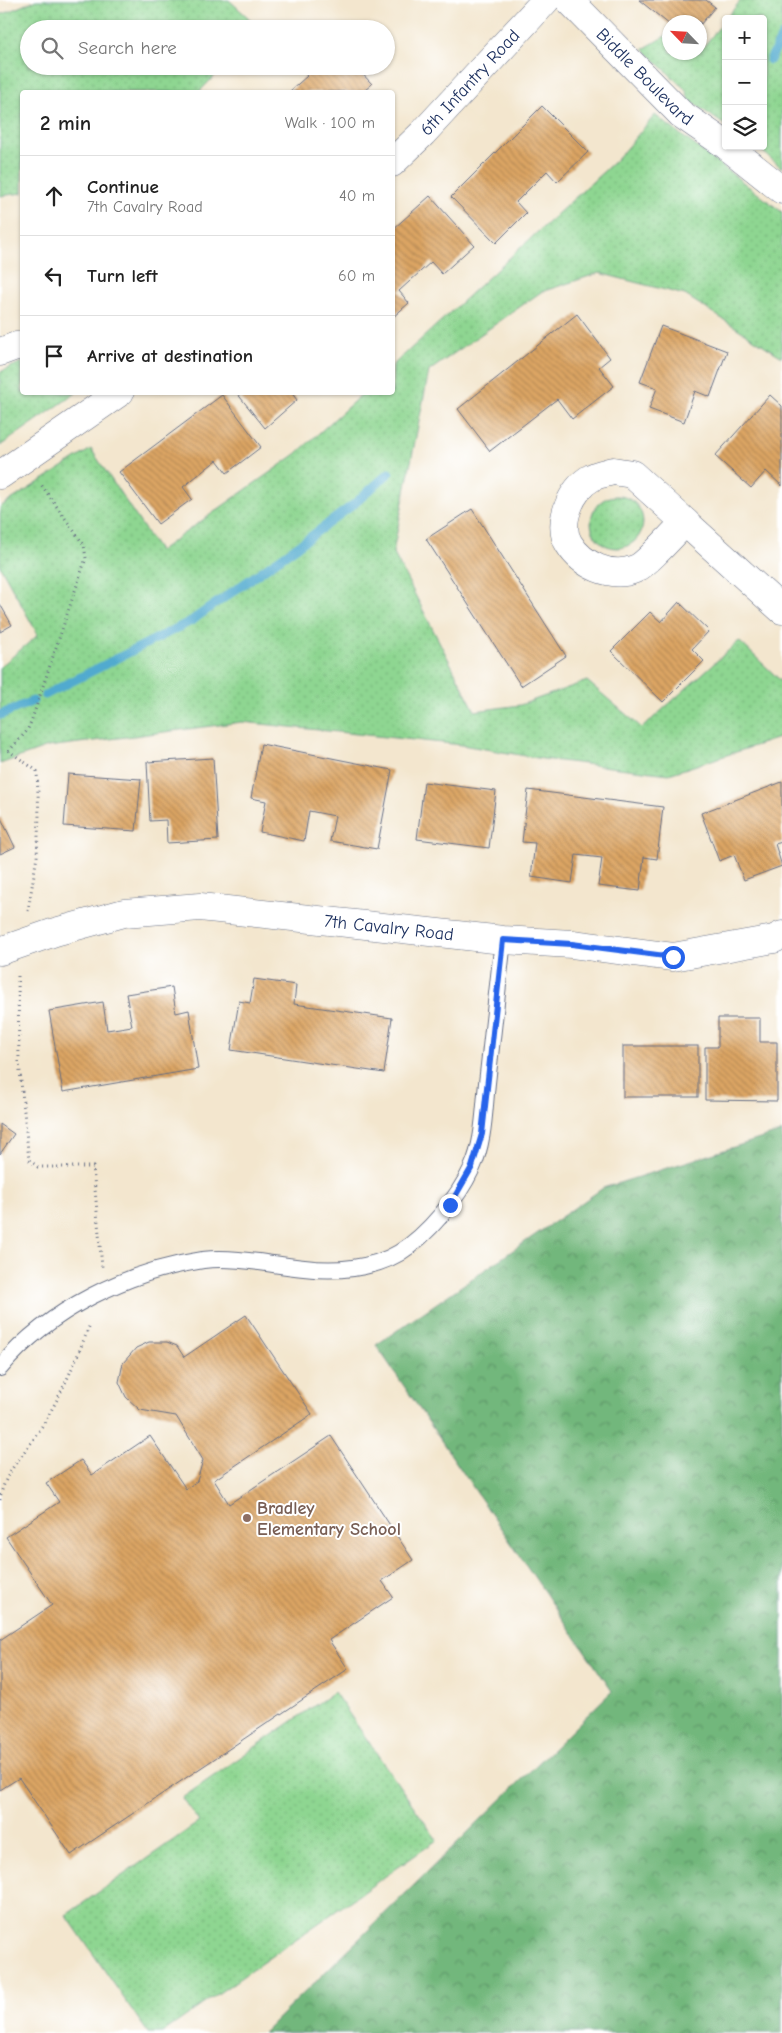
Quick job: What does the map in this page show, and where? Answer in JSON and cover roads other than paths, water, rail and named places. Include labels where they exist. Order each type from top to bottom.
[{"type":"street","name":"6th Infantry Road","points":[[395,159],[423,133],[546,0]]},
{"type":"street","name":"Biddle Boulevard","points":[[569,0],[681,114],[722,143]]},
{"type":"street","name":"Biddle Boulevard","points":[[731,150],[782,190]]},
{"type":"street","points":[[0,352],[20,346]]},
{"type":"street","points":[[5,471],[111,395]]},
{"type":"street","points":[[685,522],[782,610]]},
{"type":"street","name":"7th Cavalry Road","points":[[0,951],[55,932],[124,913],[200,907],[503,940],[572,944],[673,957],[774,939],[782,935]]},
{"type":"lane","points":[[0,1368],[46,1325],[82,1301],[157,1270],[205,1260],[260,1262],[338,1270],[370,1264],[399,1253],[426,1230],[450,1205],[472,1167],[482,1134],[503,940]]},
{"type":"waterway","points":[[770,60],[782,36]]},
{"type":"waterway","points":[[45,695],[191,621],[302,543],[354,504],[389,473]]},
{"type":"waterway","points":[[0,715],[33,701]]},
{"type":"place","name":"Bradley Elementary School","points":[[247,1518]]}]
